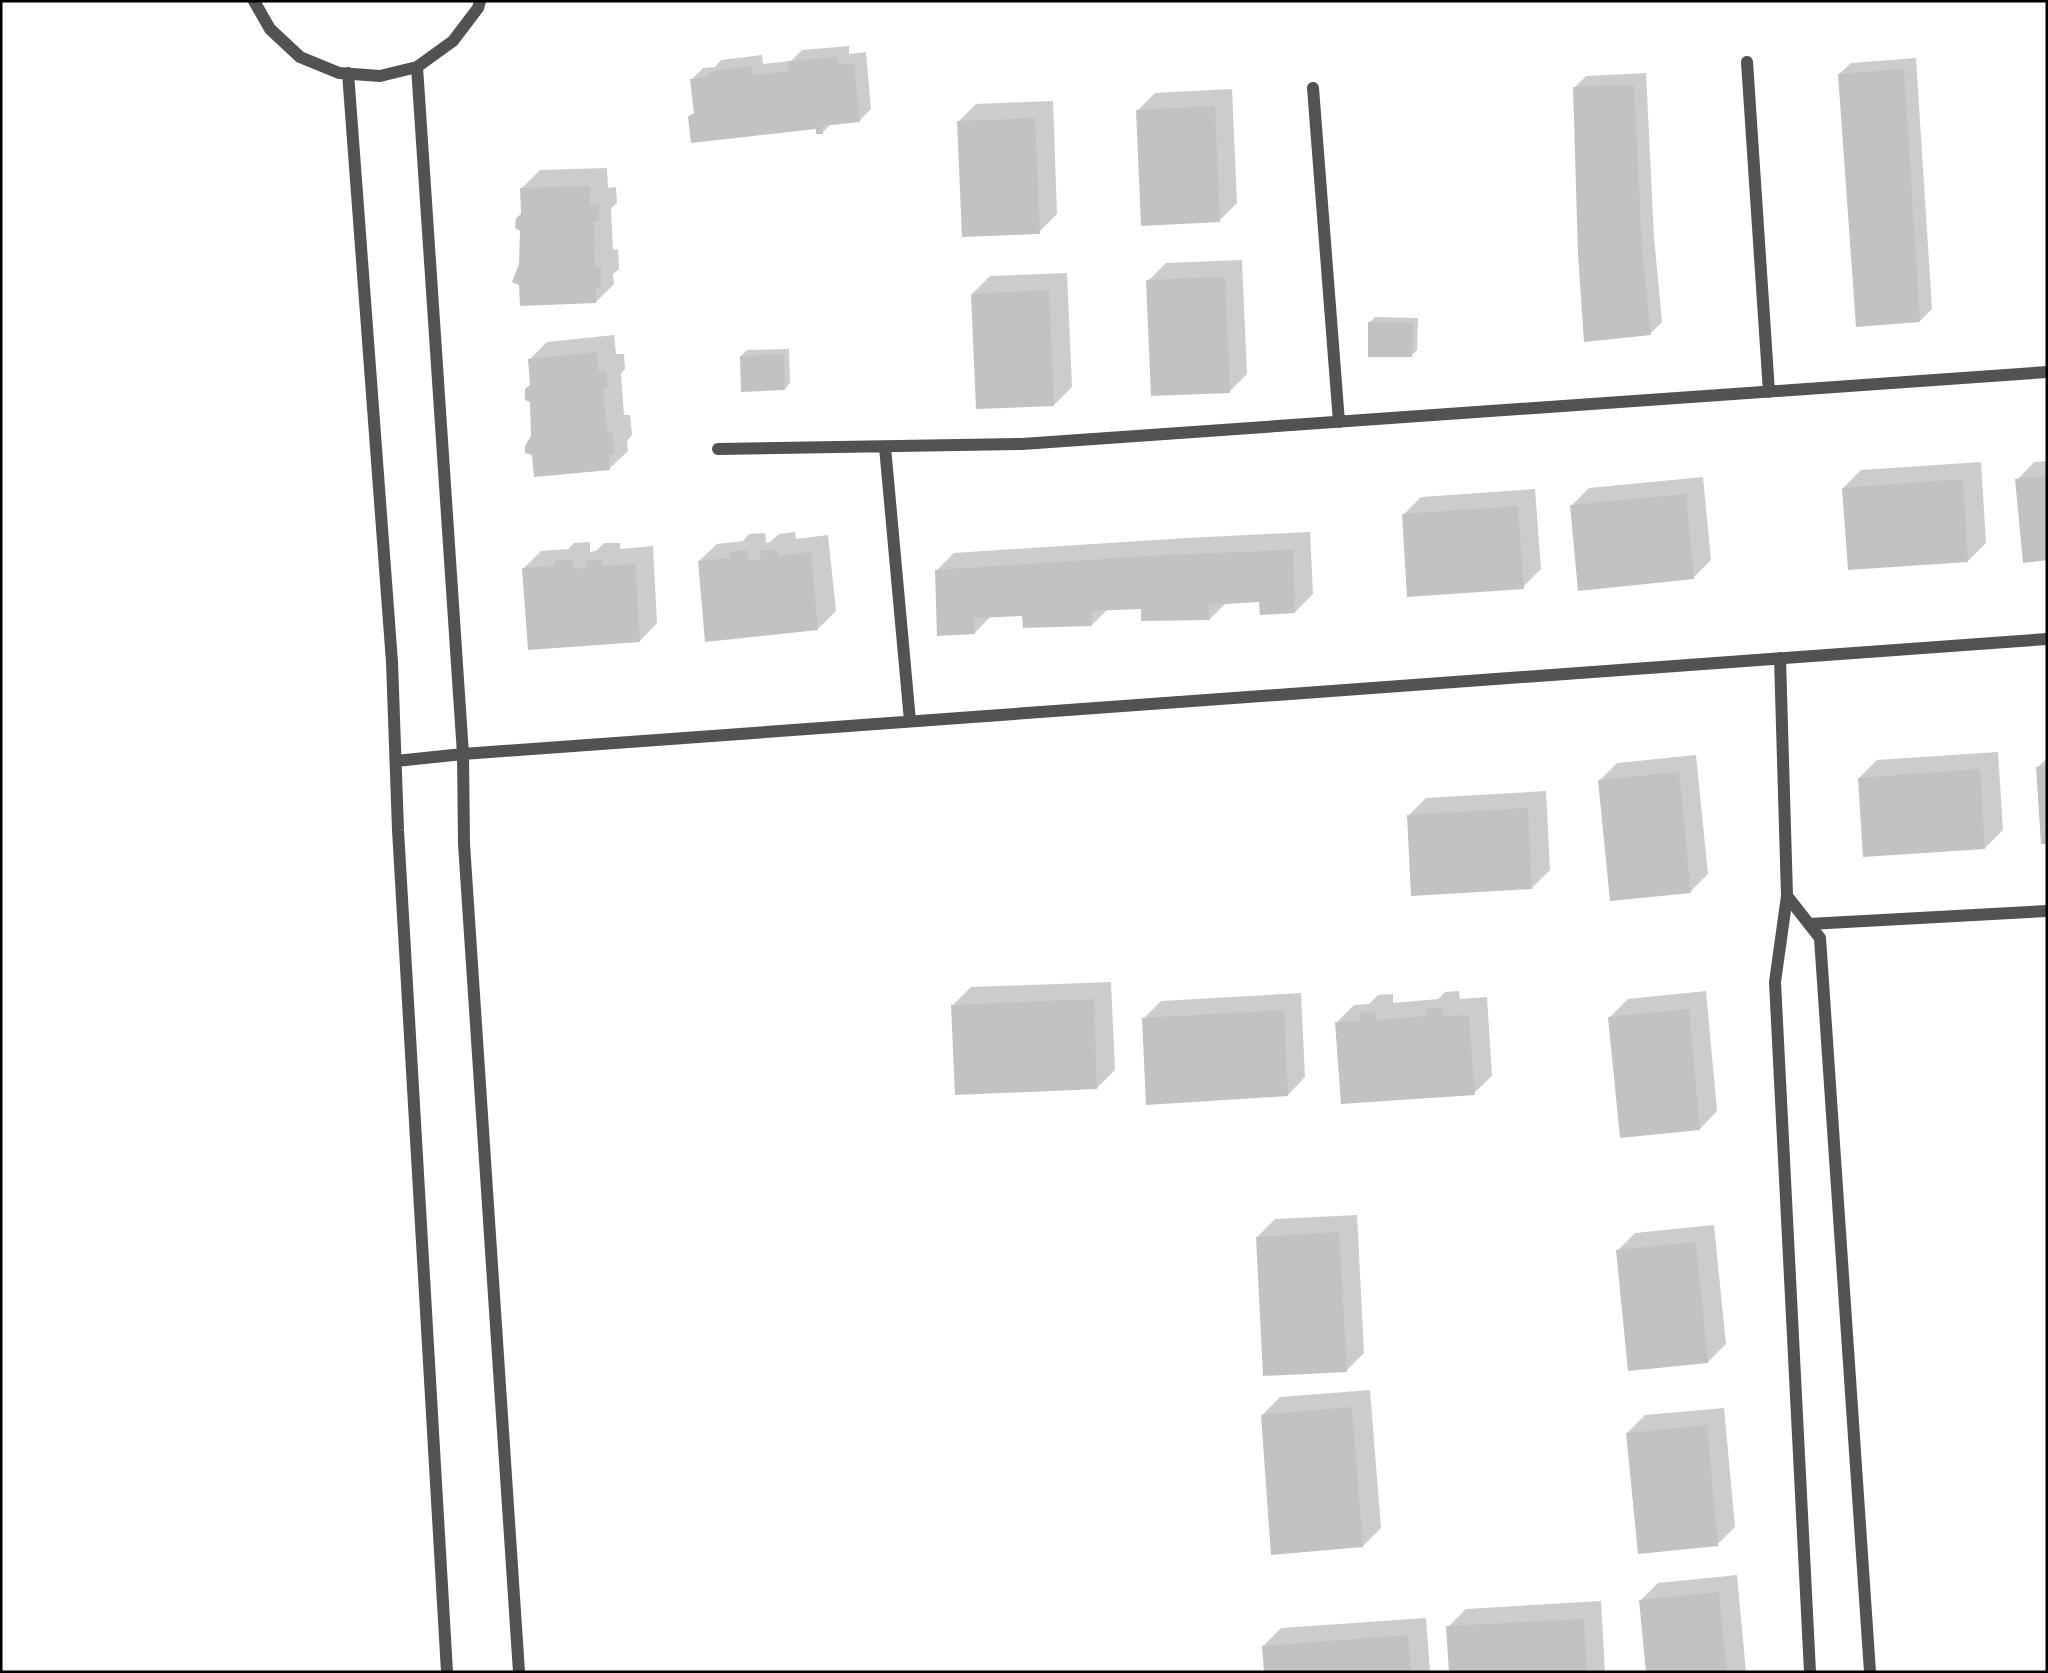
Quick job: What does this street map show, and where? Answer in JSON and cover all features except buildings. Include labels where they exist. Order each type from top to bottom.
[{"type":"street","points":[[254,1],[270,29],[300,57],[339,73],[380,76],[417,67],[453,41],[478,8],[480,1]]},
{"type":"street","points":[[1748,62],[1768,392]]},
{"type":"street","points":[[417,67],[463,754],[464,844],[519,1672]]},
{"type":"street","points":[[348,73],[392,662],[398,830],[447,1672]]},
{"type":"street","points":[[1314,88],[1340,422]]},
{"type":"street","points":[[718,449],[1022,444],[2047,372]]},
{"type":"street","points":[[885,447],[910,721]]},
{"type":"street","points":[[396,761],[463,754],[2047,639]]},
{"type":"street","points":[[1780,658],[1787,896],[1775,982],[1810,1672]]},
{"type":"street","points":[[1787,896],[1820,938],[1870,1672]]},
{"type":"street","points":[[1809,924],[2047,911]]}]
